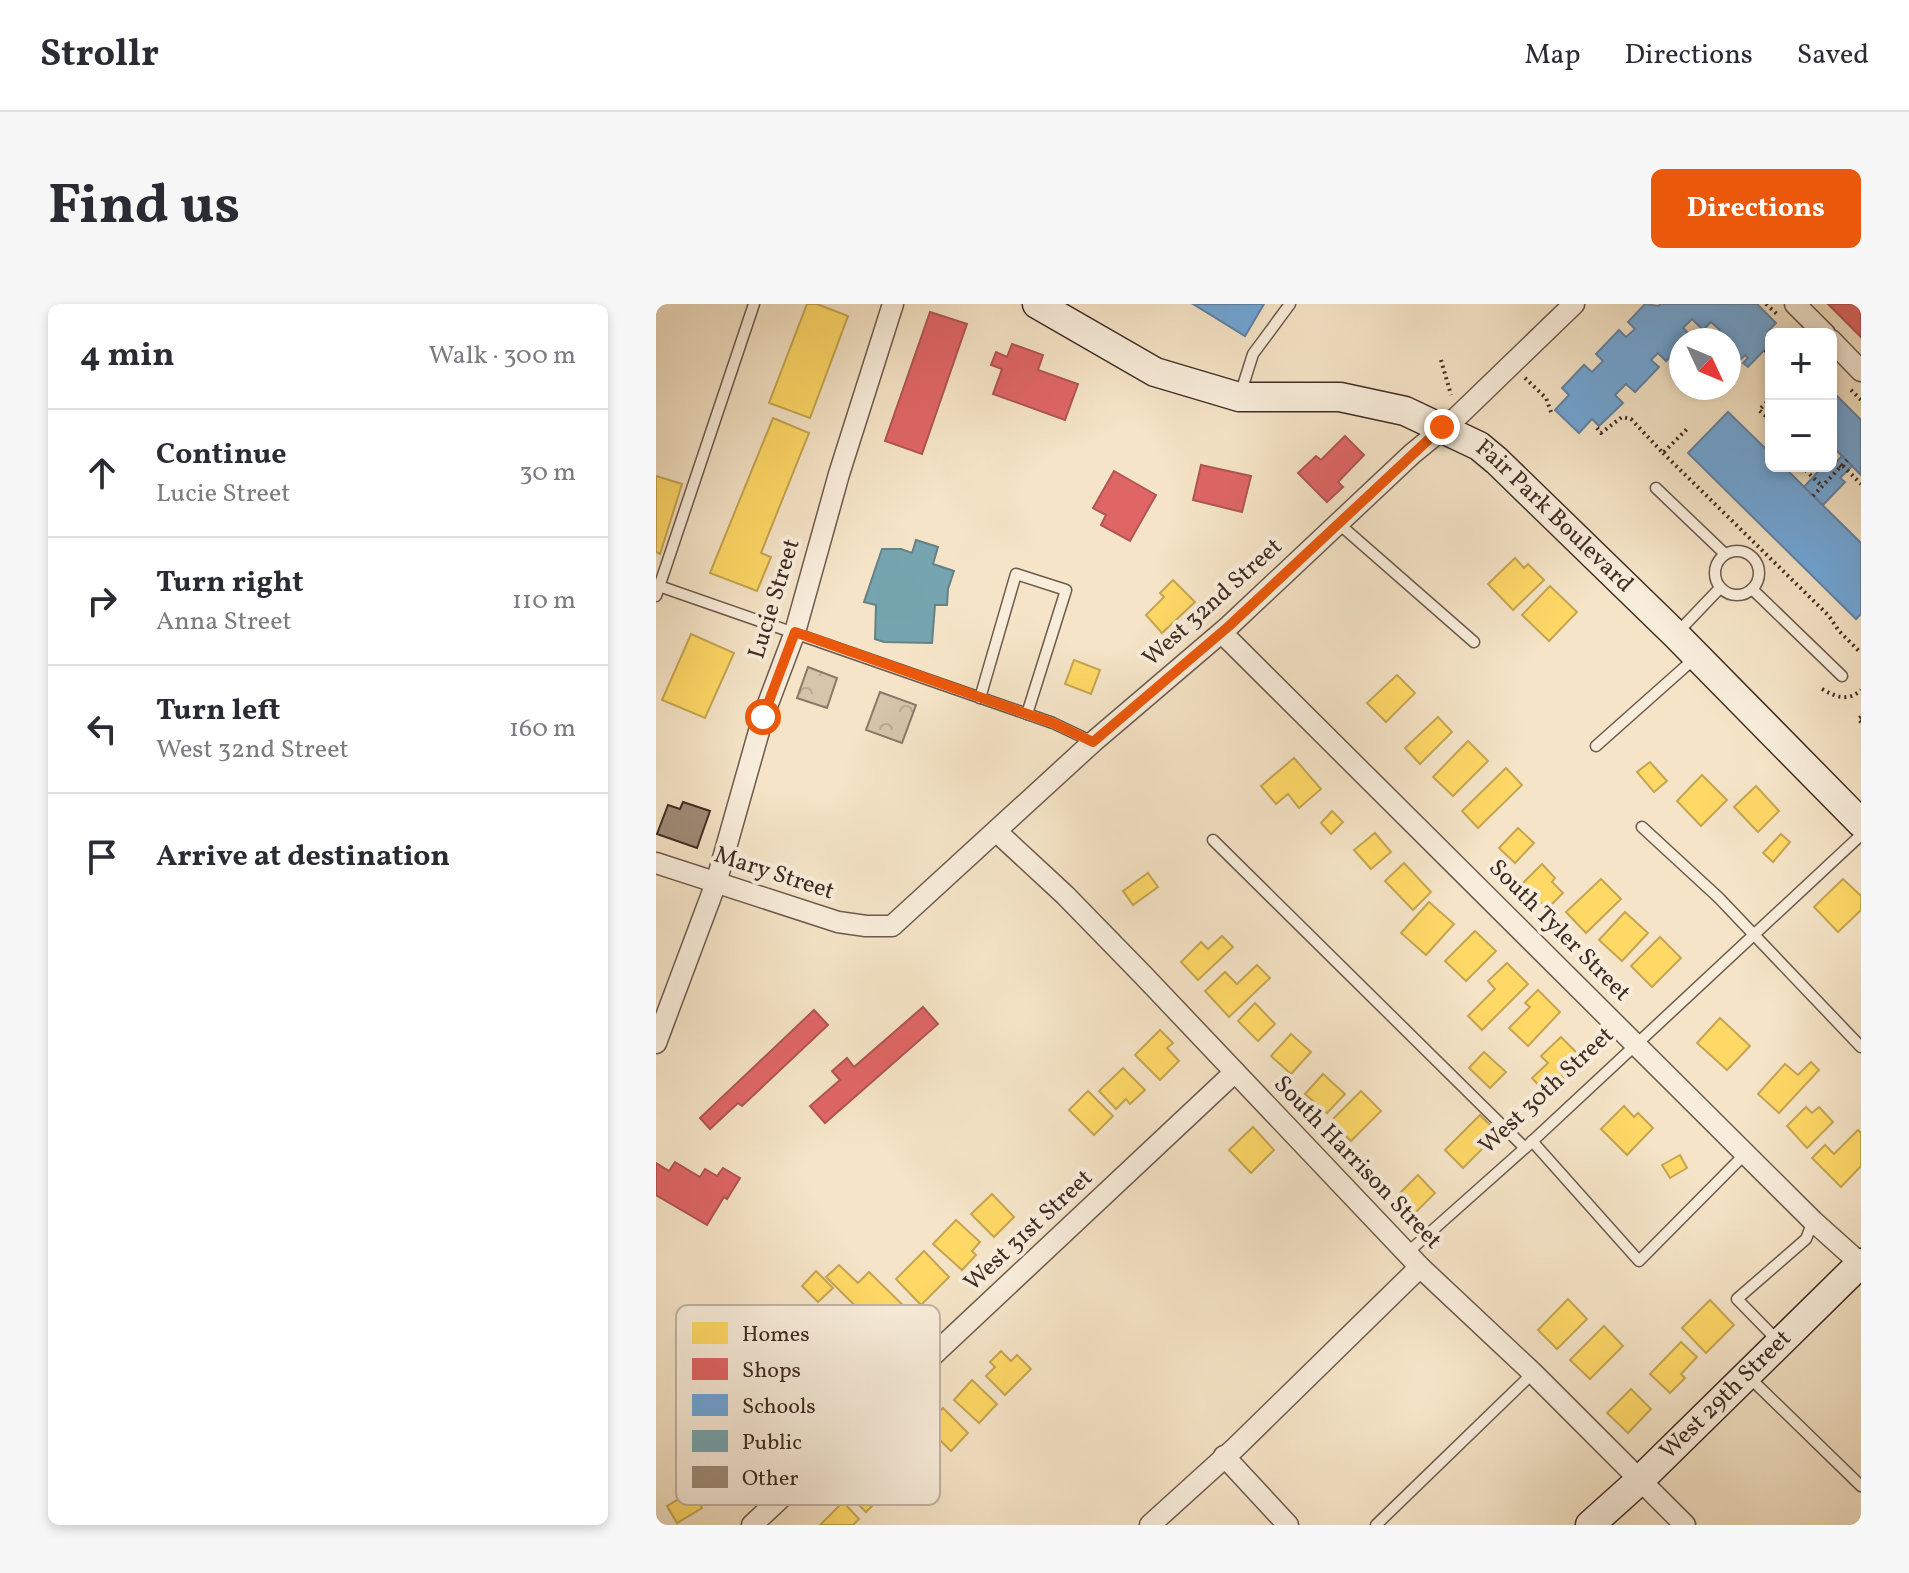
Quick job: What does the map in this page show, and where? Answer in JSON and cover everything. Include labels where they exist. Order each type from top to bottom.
[{"type":"street","name":"Lucie Street","points":[[656,1043],[716,883],[763,717],[795,632],[839,474],[893,304]]},
{"type":"street","name":"Fair Park Boulevard","points":[[1037,304],[1155,372],[1239,397],[1340,397],[1405,411],[1479,446],[1675,634],[1861,823]]},
{"type":"street","name":"West 32nd Street","points":[[879,927],[892,926],[1093,742],[1222,633],[1442,427],[1456,418],[1574,304]]},
{"type":"street","points":[[1795,304],[1819,328]]},
{"type":"street","points":[[1837,346],[1861,371]]},
{"type":"street","name":"South Tyler Street","points":[[1222,633],[1813,1221],[1861,1264]]},
{"type":"street","name":"South Harrison Street","points":[[997,832],[1065,895],[1413,1260],[1533,1373],[1685,1525]]},
{"type":"street","name":"Mary Street","points":[[656,863],[838,922],[879,927]]},
{"type":"street","name":"West 31st Street","points":[[940,1349],[1235,1072]]},
{"type":"street","name":"West 30th Street","points":[[1150,1525],[1224,1456],[1413,1260]]},
{"type":"street","name":"West 29th Street","points":[[1590,1525],[1861,1264]]},
{"type":"street","points":[[1224,1456],[1288,1525]]},
{"type":"street","name":"West 31st Street","points":[[752,1525],[773,1505]]},
{"type":"lane","points":[[754,304],[658,591],[795,632],[1053,723],[1093,742]]},
{"type":"lane","points":[[1239,397],[1253,354],[1290,304]]},
{"type":"lane","points":[[1656,488],[1725,554]]},
{"type":"lane","points":[[1338,523],[1474,642]]},
{"type":"lane","points":[[1740,551],[1752,557],[1758,570],[1752,589],[1733,595],[1720,588],[1714,574],[1725,554],[1740,551]]},
{"type":"lane","points":[[980,698],[1016,574],[1066,590],[1027,714]]},
{"type":"lane","points":[[1675,634],[1720,588]]},
{"type":"lane","points":[[1752,589],[1842,676]]},
{"type":"lane","points":[[1596,746],[1697,657]]},
{"type":"lane","points":[[1642,827],[1719,898],[1861,1047]]},
{"type":"lane","name":"West 30th Street","points":[[1413,1260],[1529,1145],[1861,835]]},
{"type":"lane","points":[[1213,840],[1529,1145],[1639,1261],[1746,1153]]},
{"type":"lane","points":[[1779,1341],[1737,1299],[1806,1239],[1813,1221]]},
{"type":"lane","points":[[1749,1371],[1753,1381],[1861,1486]]},
{"type":"lane","points":[[1376,1525],[1533,1373]]},
{"type":"path","points":[[1441,360],[1451,395]]},
{"type":"path","points":[[1525,378],[1546,398],[1551,412]]},
{"type":"path","points":[[1597,428],[1601,433],[1622,417],[1631,419],[1829,616],[1861,653]]},
{"type":"path","points":[[1663,453],[1689,427]]},
{"type":"path","points":[[1813,496],[1847,460]]},
{"type":"path","points":[[1837,462],[1861,484]]},
{"type":"path","points":[[1807,472],[1822,486]]},
{"type":"path","points":[[1822,689],[1839,698],[1861,692]]},
{"type":"green space","points":[[808,667],[837,678],[827,708],[797,698]]},
{"type":"green space","points":[[880,692],[916,705],[902,743],[866,730]]},
{"type":"building: Homes","points":[[807,304],[817,304],[848,316],[810,418],[769,403]]},
{"type":"building: Homes","points":[[773,418],[809,433],[761,553],[771,557],[757,591],[710,573]]},
{"type":"building: Homes","points":[[656,476],[682,484],[660,554],[656,552]]},
{"type":"building: Homes","points":[[1515,558],[1524,568],[1528,564],[1544,580],[1513,610],[1488,584]]},
{"type":"building: Homes","points":[[1173,580],[1195,602],[1162,633],[1146,615],[1164,597],[1160,593]]},
{"type":"building: Homes","points":[[1550,586],[1577,612],[1549,641],[1522,615]]},
{"type":"building: Homes","points":[[691,634],[734,653],[705,718],[662,700]]},
{"type":"building: Homes","points":[[1074,660],[1100,670],[1091,694],[1065,684]]},
{"type":"building: Homes","points":[[1397,675],[1415,693],[1386,722],[1367,703]]},
{"type":"building: Homes","points":[[1438,717],[1452,732],[1420,764],[1405,748]]},
{"type":"building: Homes","points":[[1468,741],[1488,761],[1453,796],[1433,777]]},
{"type":"building: Homes","points":[[1294,758],[1321,789],[1299,808],[1288,794],[1276,804],[1261,786]]},
{"type":"building: Homes","points":[[1650,762],[1667,781],[1654,792],[1637,772]]},
{"type":"building: Homes","points":[[1506,768],[1522,785],[1478,828],[1462,811]]},
{"type":"building: Homes","points":[[1702,775],[1727,800],[1701,826],[1677,801]]},
{"type":"building: Homes","points":[[1756,786],[1779,811],[1758,832],[1734,807]]},
{"type":"building: Homes","points":[[1332,811],[1343,822],[1331,834],[1321,823]]},
{"type":"building: Homes","points":[[1518,828],[1534,843],[1515,863],[1499,848]]},
{"type":"building: Homes","points":[[1375,833],[1391,852],[1371,869],[1354,850]]},
{"type":"building: Homes","points":[[1781,834],[1790,842],[1773,862],[1763,853]]},
{"type":"building: Homes","points":[[1404,863],[1431,892],[1413,910],[1385,881]]},
{"type":"building: Homes","points":[[1542,864],[1555,878],[1552,882],[1563,893],[1547,909],[1522,884]]},
{"type":"building: Homes","points":[[1148,873],[1158,887],[1133,905],[1123,891]]},
{"type":"building: Homes","points":[[1601,879],[1621,899],[1586,933],[1566,912]]},
{"type":"building: Homes","points":[[1843,879],[1861,896],[1861,910],[1838,932],[1814,907]]},
{"type":"building: Homes","points":[[1429,902],[1454,924],[1426,955],[1401,933]]},
{"type":"building: Homes","points":[[1625,912],[1648,933],[1622,961],[1599,940]]},
{"type":"building: Homes","points":[[1475,931],[1496,951],[1466,981],[1445,961]]},
{"type":"building: Homes","points":[[1222,936],[1233,947],[1198,980],[1181,962],[1201,942],[1208,949]]},
{"type":"building: Homes","points":[[1660,937],[1681,958],[1652,987],[1631,966]]},
{"type":"building: Homes","points":[[1507,963],[1528,984],[1482,1030],[1468,1016],[1495,989],[1488,981]]},
{"type":"building: Homes","points":[[1257,965],[1270,978],[1229,1017],[1205,991],[1225,972],[1237,984]]},
{"type":"building: Homes","points":[[1538,990],[1560,1012],[1528,1046],[1509,1028],[1530,1007],[1525,1003]]},
{"type":"building: Homes","points":[[1255,1003],[1275,1024],[1258,1041],[1238,1021]]},
{"type":"building: Homes","points":[[1720,1018],[1750,1046],[1727,1070],[1697,1043]]},
{"type":"building: Homes","points":[[1160,1030],[1173,1043],[1167,1048],[1179,1061],[1160,1080],[1135,1055]]},
{"type":"building: Homes","points":[[1291,1034],[1311,1052],[1291,1074],[1271,1056]]},
{"type":"building: Homes","points":[[1561,1037],[1584,1060],[1565,1080],[1561,1076],[1545,1092],[1532,1078],[1548,1063],[1541,1056]]},
{"type":"building: Homes","points":[[1484,1052],[1506,1072],[1490,1088],[1469,1068]]},
{"type":"building: Homes","points":[[1811,1062],[1819,1070],[1779,1113],[1758,1094],[1785,1064],[1798,1075]]},
{"type":"building: Homes","points":[[1123,1068],[1145,1090],[1130,1104],[1126,1099],[1116,1109],[1099,1091]]},
{"type":"building: Homes","points":[[1323,1074],[1345,1094],[1327,1113],[1305,1094]]},
{"type":"building: Homes","points":[[1088,1091],[1113,1116],[1094,1135],[1069,1110]]},
{"type":"building: Homes","points":[[1361,1091],[1381,1111],[1351,1141],[1331,1121]]},
{"type":"building: Homes","points":[[1624,1106],[1634,1117],[1638,1113],[1653,1128],[1627,1155],[1601,1129]]},
{"type":"building: Homes","points":[[1806,1107],[1812,1113],[1819,1107],[1833,1122],[1807,1148],[1787,1126]]},
{"type":"building: Homes","points":[[1480,1115],[1498,1133],[1463,1168],[1445,1150]]},
{"type":"building: Homes","points":[[1253,1127],[1274,1150],[1251,1173],[1229,1150]]},
{"type":"building: Homes","points":[[1858,1130],[1861,1133],[1861,1166],[1841,1187],[1812,1158],[1825,1145],[1834,1154]]},
{"type":"building: Homes","points":[[1680,1155],[1687,1168],[1670,1178],[1662,1165]]},
{"type":"building: Homes","points":[[1418,1175],[1435,1193],[1410,1218],[1393,1200]]},
{"type":"building: Homes","points":[[992,1194],[1014,1217],[994,1237],[971,1214]]},
{"type":"building: Homes","points":[[956,1220],[980,1242],[972,1251],[976,1255],[962,1270],[933,1244]]},
{"type":"building: Homes","points":[[924,1251],[949,1277],[921,1305],[896,1279]]},
{"type":"building: Homes","points":[[839,1265],[858,1283],[869,1272],[903,1305],[854,1305],[826,1277]]},
{"type":"building: Homes","points":[[816,1271],[833,1288],[818,1302],[802,1286]]},
{"type":"building: Homes","points":[[1568,1299],[1587,1319],[1557,1349],[1538,1330]]},
{"type":"building: Homes","points":[[1710,1300],[1734,1325],[1706,1353],[1682,1328]]},
{"type":"building: Homes","points":[[1604,1326],[1623,1346],[1590,1379],[1570,1360]]},
{"type":"building: Homes","points":[[1681,1342],[1697,1357],[1681,1374],[1685,1378],[1670,1393],[1650,1374]]},
{"type":"building: Homes","points":[[1001,1351],[1011,1361],[1017,1355],[1031,1369],[1005,1395],[986,1376],[995,1367],[990,1362]]},
{"type":"building: Homes","points":[[972,1380],[997,1404],[979,1423],[954,1400]]},
{"type":"building: Homes","points":[[1631,1389],[1651,1409],[1628,1433],[1607,1413]]},
{"type":"building: Homes","points":[[943,1408],[968,1433],[951,1451],[940,1440],[940,1411]]},
{"type":"building: Homes","points":[[676,1501],[676,1505],[700,1505],[702,1508],[677,1523],[667,1506]]},
{"type":"building: Homes","points":[[840,1505],[846,1505],[859,1519],[853,1525],[820,1525]]},
{"type":"building: Homes","points":[[859,1505],[873,1505],[866,1512]]},
{"type":"building: Shops","points":[[1828,304],[1861,304],[1861,337]]},
{"type":"building: Shops","points":[[930,312],[967,324],[922,454],[885,441]]},
{"type":"building: Shops","points":[[1012,344],[1043,355],[1038,370],[1078,384],[1065,420],[993,394],[1002,369],[991,365],[996,352],[1007,357]]},
{"type":"building: Shops","points":[[1345,436],[1364,455],[1338,482],[1343,487],[1327,502],[1298,473],[1316,456],[1321,460]]},
{"type":"building: Shops","points":[[1201,465],[1251,476],[1242,512],[1193,500]]},
{"type":"building: Shops","points":[[1114,471],[1156,495],[1130,541],[1101,525],[1106,515],[1093,508]]},
{"type":"building: Shops","points":[[923,1007],[938,1024],[825,1123],[810,1106],[840,1080],[832,1071],[847,1058],[854,1067]]},
{"type":"building: Shops","points":[[814,1010],[828,1025],[742,1106],[738,1103],[710,1129],[700,1118]]},
{"type":"building: Shops","points":[[675,1162],[700,1177],[705,1169],[717,1176],[723,1168],[740,1178],[707,1225],[656,1195],[656,1163],[669,1171]]},
{"type":"building: Schools","points":[[1193,304],[1264,304],[1245,336]]},
{"type":"building: Schools","points":[[1645,304],[1757,304],[1776,323],[1771,328],[1765,328],[1765,349],[1748,367],[1743,363],[1748,358],[1745,355],[1741,359],[1741,328],[1718,328],[1711,322],[1701,328],[1692,319],[1683,328],[1669,328],[1669,358],[1666,361],[1658,353],[1651,360],[1659,367],[1635,392],[1626,384],[1615,395],[1623,403],[1599,426],[1592,419],[1579,433],[1555,410],[1569,395],[1562,388],[1584,365],[1592,372],[1603,361],[1596,354],[1619,330],[1626,337],[1635,329],[1628,322]]},
{"type":"building: Schools","points":[[1837,396],[1861,420],[1861,475],[1837,451]]},
{"type":"building: Schools","points":[[1728,412],[1765,448],[1765,472],[1789,472],[1861,543],[1861,614],[1856,619],[1688,453]]},
{"type":"building: Schools","points":[[1842,456],[1852,466],[1840,478],[1845,482],[1823,505],[1804,487],[1818,472],[1837,472],[1837,461]]},
{"type":"building: Public","points":[[916,540],[938,547],[933,564],[954,571],[947,605],[935,605],[932,643],[875,639],[876,605],[864,602],[882,549],[901,549],[912,553]]},
{"type":"building: Other","points":[[683,802],[710,811],[697,848],[657,834],[668,805],[680,809]]},
{"type":"route","points":[[763,717],[795,632],[1053,723],[1093,742],[1229,626],[1442,427]]}]
